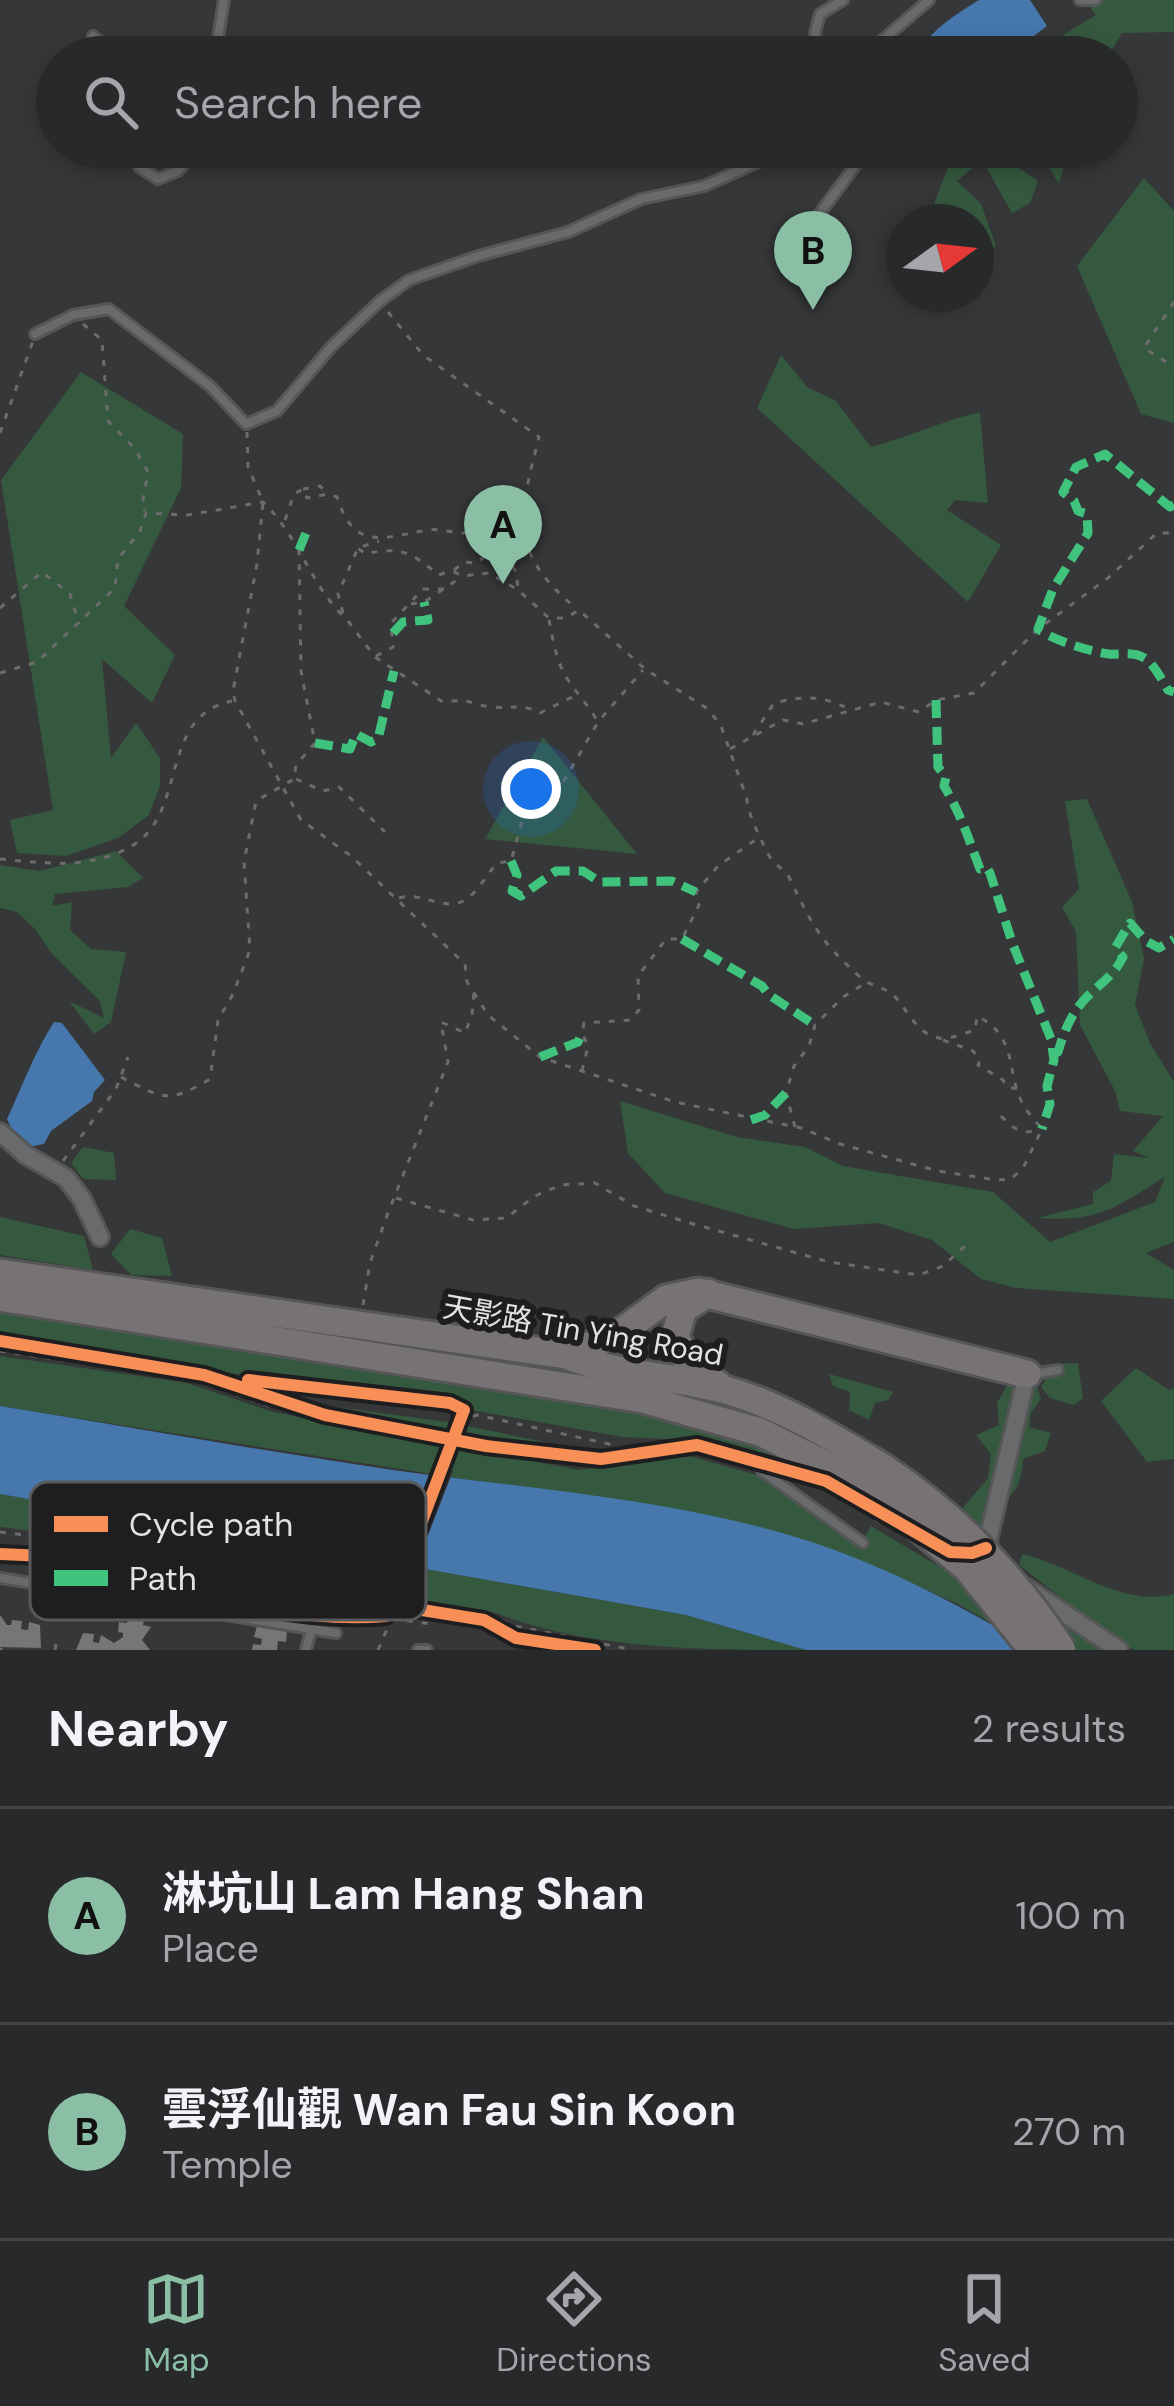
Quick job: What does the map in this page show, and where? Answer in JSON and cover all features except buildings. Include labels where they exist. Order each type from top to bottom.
[{"type":"main road","name":"天影路 Tin Ying Road","points":[[0,1273],[566,1355],[620,1371],[723,1390],[802,1421],[876,1477],[967,1568],[1033,1650]]},
{"type":"main road","points":[[566,1355],[620,1333],[674,1295],[708,1293],[1027,1374]]},
{"type":"main road","points":[[708,1293],[683,1309],[675,1336],[685,1358],[723,1390]]},
{"type":"main road","name":"天影路 Tin Ying Road","points":[[0,1298],[644,1399],[760,1432],[876,1477],[936,1507],[988,1555],[1062,1650]]},
{"type":"street","points":[[0,1132],[75,1188],[100,1237]]},
{"type":"street","points":[[1027,1374],[986,1548],[1000,1569],[1119,1650]]},
{"type":"lane","points":[[218,36],[224,0]]},
{"type":"lane","points":[[815,36],[820,14],[843,0]]},
{"type":"lane","points":[[887,36],[929,0]]},
{"type":"lane","points":[[1079,0],[1096,0]]},
{"type":"lane","points":[[141,168],[158,179],[180,168]]},
{"type":"lane","points":[[35,334],[73,315],[109,308],[210,386],[246,424],[277,411],[332,347],[409,280],[568,232],[641,199],[704,186],[745,168]]},
{"type":"lane","points":[[820,213],[853,168]]},
{"type":"lane","points":[[1027,1374],[1058,1370]]},
{"type":"lane","points":[[762,1471],[862,1543]]},
{"type":"lane","points":[[0,1578],[30,1583]]},
{"type":"lane","points":[[250,1620],[336,1633]]},
{"type":"lane","points":[[306,1650],[310,1630]]},
{"type":"path","points":[[380,301],[423,355],[539,437],[524,499],[523,541],[549,585],[645,669],[708,709],[721,726],[747,799],[746,809],[771,858],[790,879],[809,924],[866,983],[886,989],[900,1002],[910,1021],[973,1051],[980,1060],[978,1066],[1004,1080],[1007,1087],[1019,1089]]},
{"type":"path","points":[[1174,302],[1144,348],[1174,367]]},
{"type":"path","points":[[0,673],[37,662],[115,588],[118,559],[140,531],[146,513],[142,505],[148,472],[108,421],[102,340],[73,315]]},
{"type":"path","points":[[0,434],[35,334]]},
{"type":"path","points":[[246,424],[248,467],[263,502],[284,522],[328,602],[374,657],[443,702],[469,698],[488,707],[524,705],[540,713],[580,693]]},
{"type":"path","points":[[284,522],[294,494],[320,486],[337,497],[344,519],[379,541]]},
{"type":"path","points":[[303,489],[307,498],[328,494]]},
{"type":"path","points":[[346,619],[338,594],[358,548],[436,528],[467,533],[524,499]]},
{"type":"path","points":[[146,513],[188,515],[263,502]]},
{"type":"path","points":[[263,502],[235,701],[301,820],[352,856],[465,964],[467,982],[488,1015],[513,1039],[540,1057],[675,1102],[795,1127],[938,1171],[1011,1179],[1023,1168],[1042,1129]]},
{"type":"path","points":[[358,548],[365,554],[386,549],[414,554],[438,575],[504,551],[525,514]]},
{"type":"path","points":[[729,750],[782,720],[803,724],[881,702],[920,712],[936,700],[974,693],[1038,629],[1108,578],[1157,533],[1174,533]]},
{"type":"path","points":[[121,1077],[160,1097],[180,1097],[210,1079],[218,1020],[250,950],[244,862],[256,801],[294,779],[296,764],[315,742],[301,670],[299,550]]},
{"type":"path","points":[[504,551],[517,572],[518,590]]},
{"type":"path","points":[[452,571],[489,573],[518,590],[549,618],[555,652],[568,680],[598,722]]},
{"type":"path","points":[[0,608],[42,572],[70,593],[79,626]]},
{"type":"path","points":[[409,604],[424,602],[463,575]]},
{"type":"path","points":[[374,657],[393,647],[391,622],[423,589],[446,589]]},
{"type":"path","points":[[549,618],[566,618],[579,610]]},
{"type":"path","points":[[397,898],[413,893],[447,904],[465,900],[496,863],[511,862],[528,799],[554,798],[598,722],[645,669]]},
{"type":"path","points":[[752,737],[775,704],[805,696],[853,711]]},
{"type":"path","points":[[0,859],[63,865],[133,846],[168,796],[191,724],[211,706],[235,701]]},
{"type":"path","points":[[294,779],[322,790],[339,787],[386,832]]},
{"type":"path","points":[[582,1071],[588,1046],[582,1033],[584,1023],[630,1020],[639,1010],[638,976],[666,939],[682,939],[699,905],[696,892],[718,866],[762,836]]},
{"type":"path","points":[[795,1127],[786,1093],[794,1066],[809,1046],[815,1025],[843,997],[866,983]]},
{"type":"path","points":[[362,1315],[370,1263],[448,1062],[441,1022],[465,1034],[474,990]]},
{"type":"path","points":[[941,1039],[975,1030],[977,1016],[992,1023],[1012,1056],[1022,1104],[1042,1129]]},
{"type":"path","points":[[55,1172],[121,1077],[128,1057]]},
{"type":"path","points":[[1000,1116],[1012,1128],[1028,1133],[1042,1129]]},
{"type":"path","points":[[394,1197],[473,1220],[506,1218],[561,1184],[595,1183],[634,1206],[749,1240],[830,1262],[919,1275],[943,1266],[964,1246]]},
{"type":"path","points":[[0,1341],[218,1380],[247,1380]]},
{"type":"path","points":[[0,1351],[190,1379],[273,1404],[486,1446],[573,1458],[689,1452],[824,1488],[886,1522]]},
{"type":"path","points":[[218,1380],[273,1404]]},
{"type":"path","points":[[274,1381],[455,1404],[464,1410],[426,1516]]},
{"type":"path","points":[[273,1404],[275,1394],[284,1390],[455,1412],[462,1422]]},
{"type":"path","points":[[462,1422],[477,1415],[609,1444],[619,1459]]},
{"type":"path","points":[[619,1459],[697,1445],[818,1478],[886,1522]]},
{"type":"path","points":[[0,1532],[30,1536]]},
{"type":"path","points":[[426,1609],[633,1650]]},
{"type":"path","points":[[416,1620],[432,1624],[440,1611]]},
{"type":"path","points":[[440,1611],[494,1623],[516,1638],[595,1650]]},
{"type":"path","points":[[378,1650],[387,1620]]},
{"type":"path","points":[[56,1650],[58,1635]]},
{"type":"green space","points":[[1085,0],[1174,0],[1174,32],[1062,36],[1096,15]]},
{"type":"green space","points":[[948,168],[972,168],[957,181],[981,204],[934,204]]},
{"type":"green space","points":[[987,168],[1019,168],[1038,181],[1030,203],[1012,213]]},
{"type":"green space","points":[[1049,168],[1063,168],[1059,184]]},
{"type":"green space","points":[[1144,178],[1174,211],[1174,423],[1141,414],[1077,266]]},
{"type":"green space","points":[[781,355],[808,388],[835,400],[871,447],[980,412],[988,503],[955,500],[947,510],[1001,545],[968,602],[757,408]]},
{"type":"green space","points":[[81,372],[183,434],[181,488],[124,606],[175,655],[152,703],[102,659],[111,758],[136,723],[160,758],[160,786],[149,815],[118,838],[66,856],[17,853],[10,820],[53,810],[1,480]]},
{"type":"green space","points":[[543,737],[637,854],[485,839]]},
{"type":"green space","points":[[1087,799],[1132,902],[1144,959],[1135,1005],[1150,1043],[1174,1082],[1174,1242],[1146,1253],[1174,1270],[1174,1299],[1016,1288],[981,1279],[932,1240],[879,1223],[794,1229],[665,1193],[628,1153],[620,1101],[737,1137],[805,1147],[843,1166],[993,1192],[1050,1242],[1155,1202],[1165,1177],[1106,1211],[1077,1218],[1037,1218],[1093,1204],[1093,1192],[1111,1181],[1114,1154],[1149,1158],[1133,1151],[1163,1116],[1120,1111],[1115,1091],[1080,1025],[1076,932],[1062,907],[1079,889],[1065,801]]},
{"type":"green space","points":[[116,851],[143,878],[128,887],[55,894],[52,906],[72,902],[70,930],[91,949],[126,952],[111,1022],[94,1034],[69,1001],[104,1018],[100,1001],[17,912],[0,908],[0,865],[40,871]]},
{"type":"green space","points":[[83,1147],[114,1153],[116,1180],[83,1179],[71,1163]]},
{"type":"green space","points":[[0,1217],[84,1236],[93,1270],[0,1255]]},
{"type":"green space","points":[[130,1229],[162,1238],[172,1276],[131,1275],[111,1254]]},
{"type":"green space","points":[[0,1310],[614,1408],[739,1438],[832,1479],[689,1440],[623,1437],[471,1410],[450,1399],[238,1374],[0,1337]]},
{"type":"green space","points":[[0,1356],[187,1383],[273,1412],[579,1470],[689,1456],[757,1475],[859,1547],[871,1526],[947,1571],[991,1574],[1106,1650],[1036,1650],[960,1605],[855,1558],[699,1516],[0,1406]]},
{"type":"green space","points":[[1078,1363],[1083,1398],[1074,1405],[1050,1398],[1041,1387],[1056,1364]]},
{"type":"green space","points":[[1136,1368],[1169,1390],[1174,1388],[1174,1459],[1147,1462],[1101,1401]]},
{"type":"green space","points":[[829,1374],[893,1392],[888,1400],[875,1403],[869,1420],[849,1410],[850,1392],[833,1386]]},
{"type":"green space","points":[[1011,1379],[1035,1380],[1041,1399],[1031,1413],[1029,1427],[1051,1433],[1045,1451],[1023,1459],[1016,1488],[993,1509],[999,1548],[961,1510],[988,1478],[991,1454],[976,1435],[999,1425],[997,1403]]},
{"type":"green space","points":[[284,1400],[448,1422],[607,1455],[486,1444]]},
{"type":"green space","points":[[0,1494],[30,1499],[30,1531],[0,1527]]},
{"type":"green space","points":[[1022,1554],[1135,1595],[1174,1594],[1174,1650],[1135,1650],[1119,1643],[1019,1565]]},
{"type":"green space","points":[[426,1569],[686,1615],[806,1650],[609,1641],[426,1600]]},
{"type":"water","points":[[979,0],[1030,0],[1047,26],[1034,36],[931,36]]},
{"type":"water","points":[[54,1022],[62,1023],[105,1080],[92,1101],[51,1131],[44,1144],[28,1147],[7,1119]]},
{"type":"water","points":[[0,1406],[386,1469],[625,1500],[744,1523],[881,1569],[1036,1650],[806,1650],[686,1615],[426,1569],[426,1482],[30,1482],[30,1499],[0,1494]]},
{"type":"pier","points":[[434,1469],[453,1471],[426,1541],[426,1489]]},
{"type":"marked path","points":[[1174,505],[1170,507],[1105,454],[1076,467],[1063,492],[1078,511],[1087,514],[1088,533],[1053,589],[1038,629],[1091,651],[1146,659],[1174,692]]},
{"type":"marked path","points":[[299,550],[308,528]]},
{"type":"marked path","points":[[393,633],[403,622],[428,620],[424,602]]},
{"type":"marked path","points":[[315,743],[350,749],[356,734],[371,742],[378,739],[394,671]]},
{"type":"marked path","points":[[936,700],[938,767],[946,777],[944,786],[980,869],[990,873],[1051,1039],[1050,1104],[1042,1129]]},
{"type":"marked path","points":[[511,861],[517,875],[512,891],[521,896],[556,871],[583,871],[600,882],[672,881],[696,892]]},
{"type":"marked path","points":[[1054,1054],[1079,1006],[1119,964],[1123,957],[1115,948],[1130,923],[1159,948],[1174,939]]},
{"type":"marked path","points":[[682,939],[762,986],[815,1025]]},
{"type":"marked path","points":[[540,1057],[578,1042],[582,1033]]},
{"type":"marked path","points":[[751,1120],[765,1115],[786,1093]]},
{"type":"cycle path","points":[[0,1341],[204,1375],[325,1415],[486,1446],[601,1459],[697,1445],[826,1481],[950,1552],[986,1548]]},
{"type":"cycle path","points":[[248,1380],[450,1403],[464,1410],[426,1510]]},
{"type":"cycle path","points":[[0,1554],[30,1555]]},
{"type":"cycle path","points":[[426,1611],[484,1620],[516,1638],[595,1650]]},
{"type":"place","name":"雲浮仙觀 Wan Fau Sin Koon","points":[[813,310]]},
{"type":"place","name":"淋坑山 Lam Hang Shan","points":[[503,584]]}]
